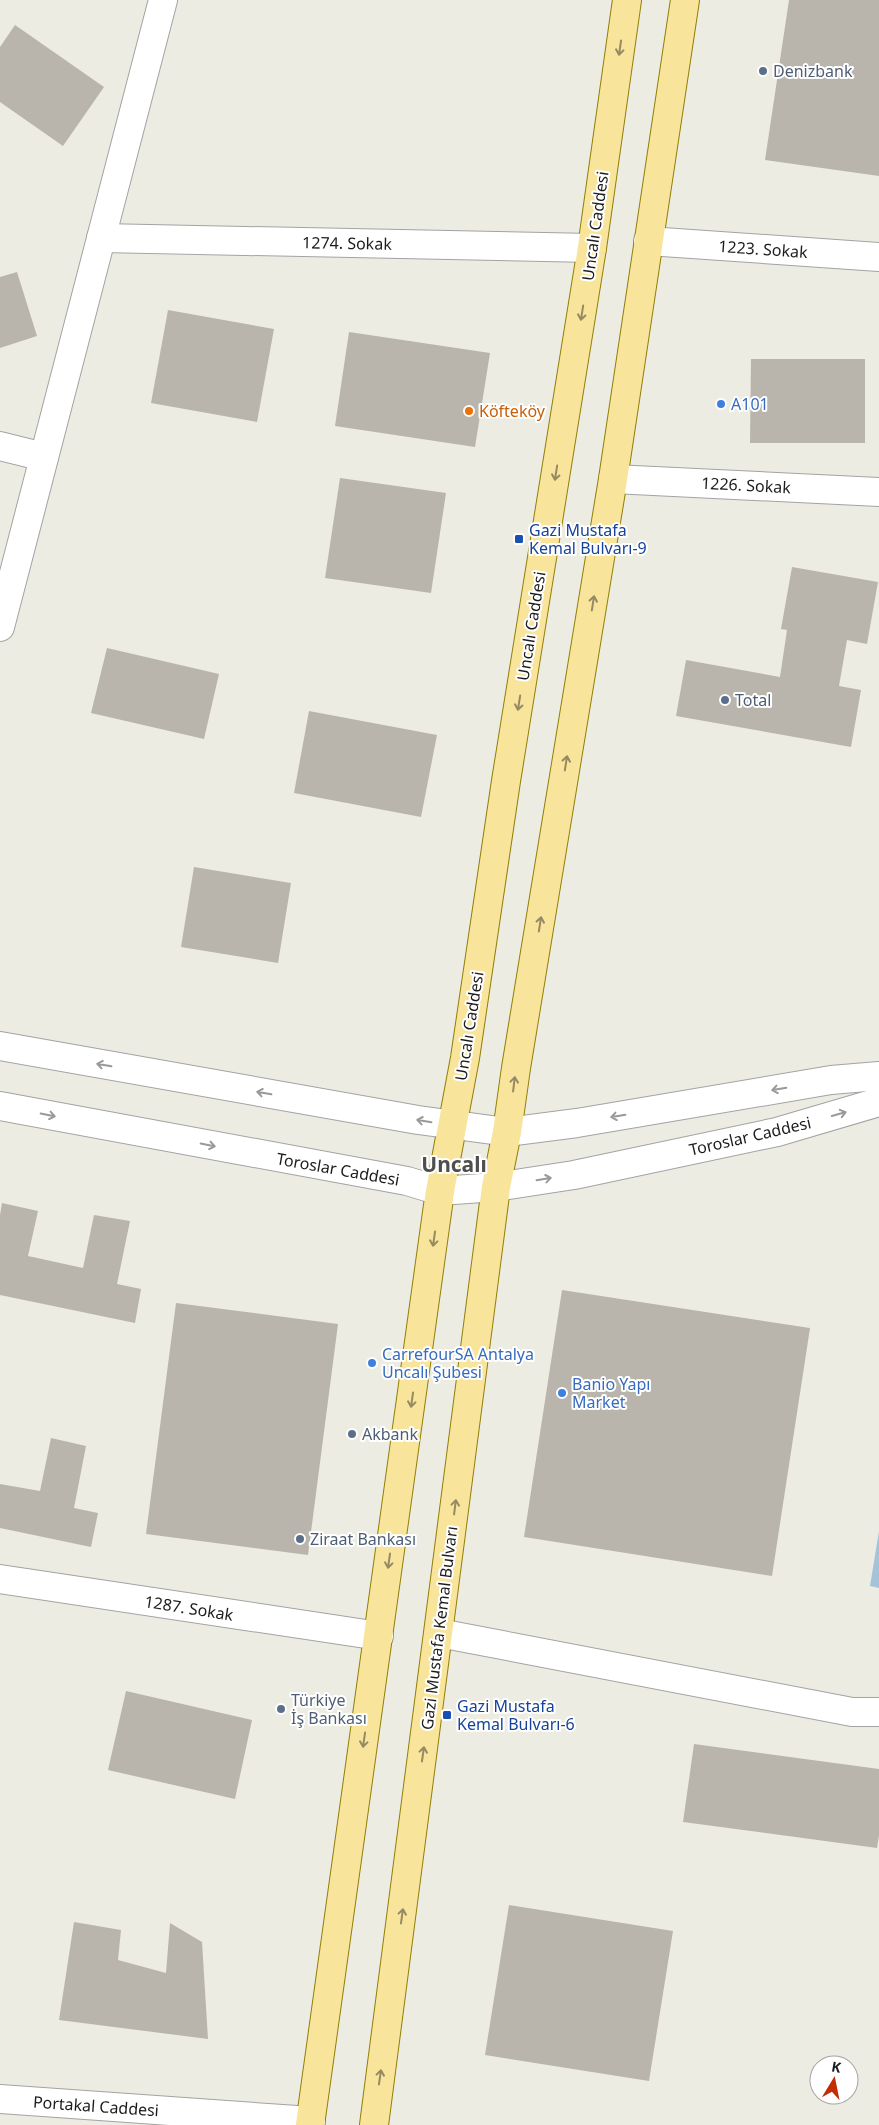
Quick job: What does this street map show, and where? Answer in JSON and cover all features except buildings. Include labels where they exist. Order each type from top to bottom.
[{"type":"main road","name":"Uncalı Caddesi","points":[[440,1191],[464,1058],[506,782],[592,248],[627,0]]},
{"type":"main road","points":[[507,1132],[613,479],[685,0]]},
{"type":"main road","name":"Gazi Mustafa Kemal Bulvarı","points":[[374,2125],[496,1187],[507,1132]]},
{"type":"main road","points":[[310,2123],[440,1191]]},
{"type":"street","points":[[0,627],[163,0]]},
{"type":"street","name":"1274. Sokak","points":[[101,238],[592,248]]},
{"type":"street","name":"1223. Sokak","points":[[648,242],[879,257]]},
{"type":"street","points":[[0,446],[44,457]]},
{"type":"street","name":"1226. Sokak","points":[[613,479],[879,492]]},
{"type":"street","points":[[0,1046],[451,1126],[507,1132],[577,1123],[831,1080],[879,1076]]},
{"type":"street","name":"Toroslar Caddesi","points":[[0,1106],[407,1181],[440,1191],[496,1187],[574,1174],[777,1132],[879,1102]]},
{"type":"street","name":"1287. Sokak","points":[[0,1579],[379,1636]]},
{"type":"street","points":[[439,1634],[842,1710],[879,1712]]},
{"type":"street","name":"Portakal Caddesi","points":[[0,2099],[310,2123]]},
{"type":"water","points":[[879,1531],[879,1588],[870,1586]]},
{"type":"place","name":"Denizbank","points":[[763,71]]},
{"type":"place","name":"A101","points":[[721,404]]},
{"type":"place","name":"Köfteköy","points":[[469,411]]},
{"type":"place","name":"Gazi Mustafa Kemal Bulvarı-9","points":[[519,539]]},
{"type":"place","name":"Total","points":[[725,700]]},
{"type":"place","name":"CarrefourSA Antalya Uncalı Şubesi","points":[[372,1363]]},
{"type":"place","name":"Banio Yapı Market","points":[[562,1393]]},
{"type":"place","name":"Akbank","points":[[352,1434]]},
{"type":"place","name":"Ziraat Bankası","points":[[300,1539]]},
{"type":"place","name":"Türkiye İş Bankası","points":[[281,1709]]},
{"type":"place","name":"Gazi Mustafa Kemal Bulvarı-6","points":[[447,1715]]},
{"type":"district","name":"Uncalı","points":[[454,1165]]}]
